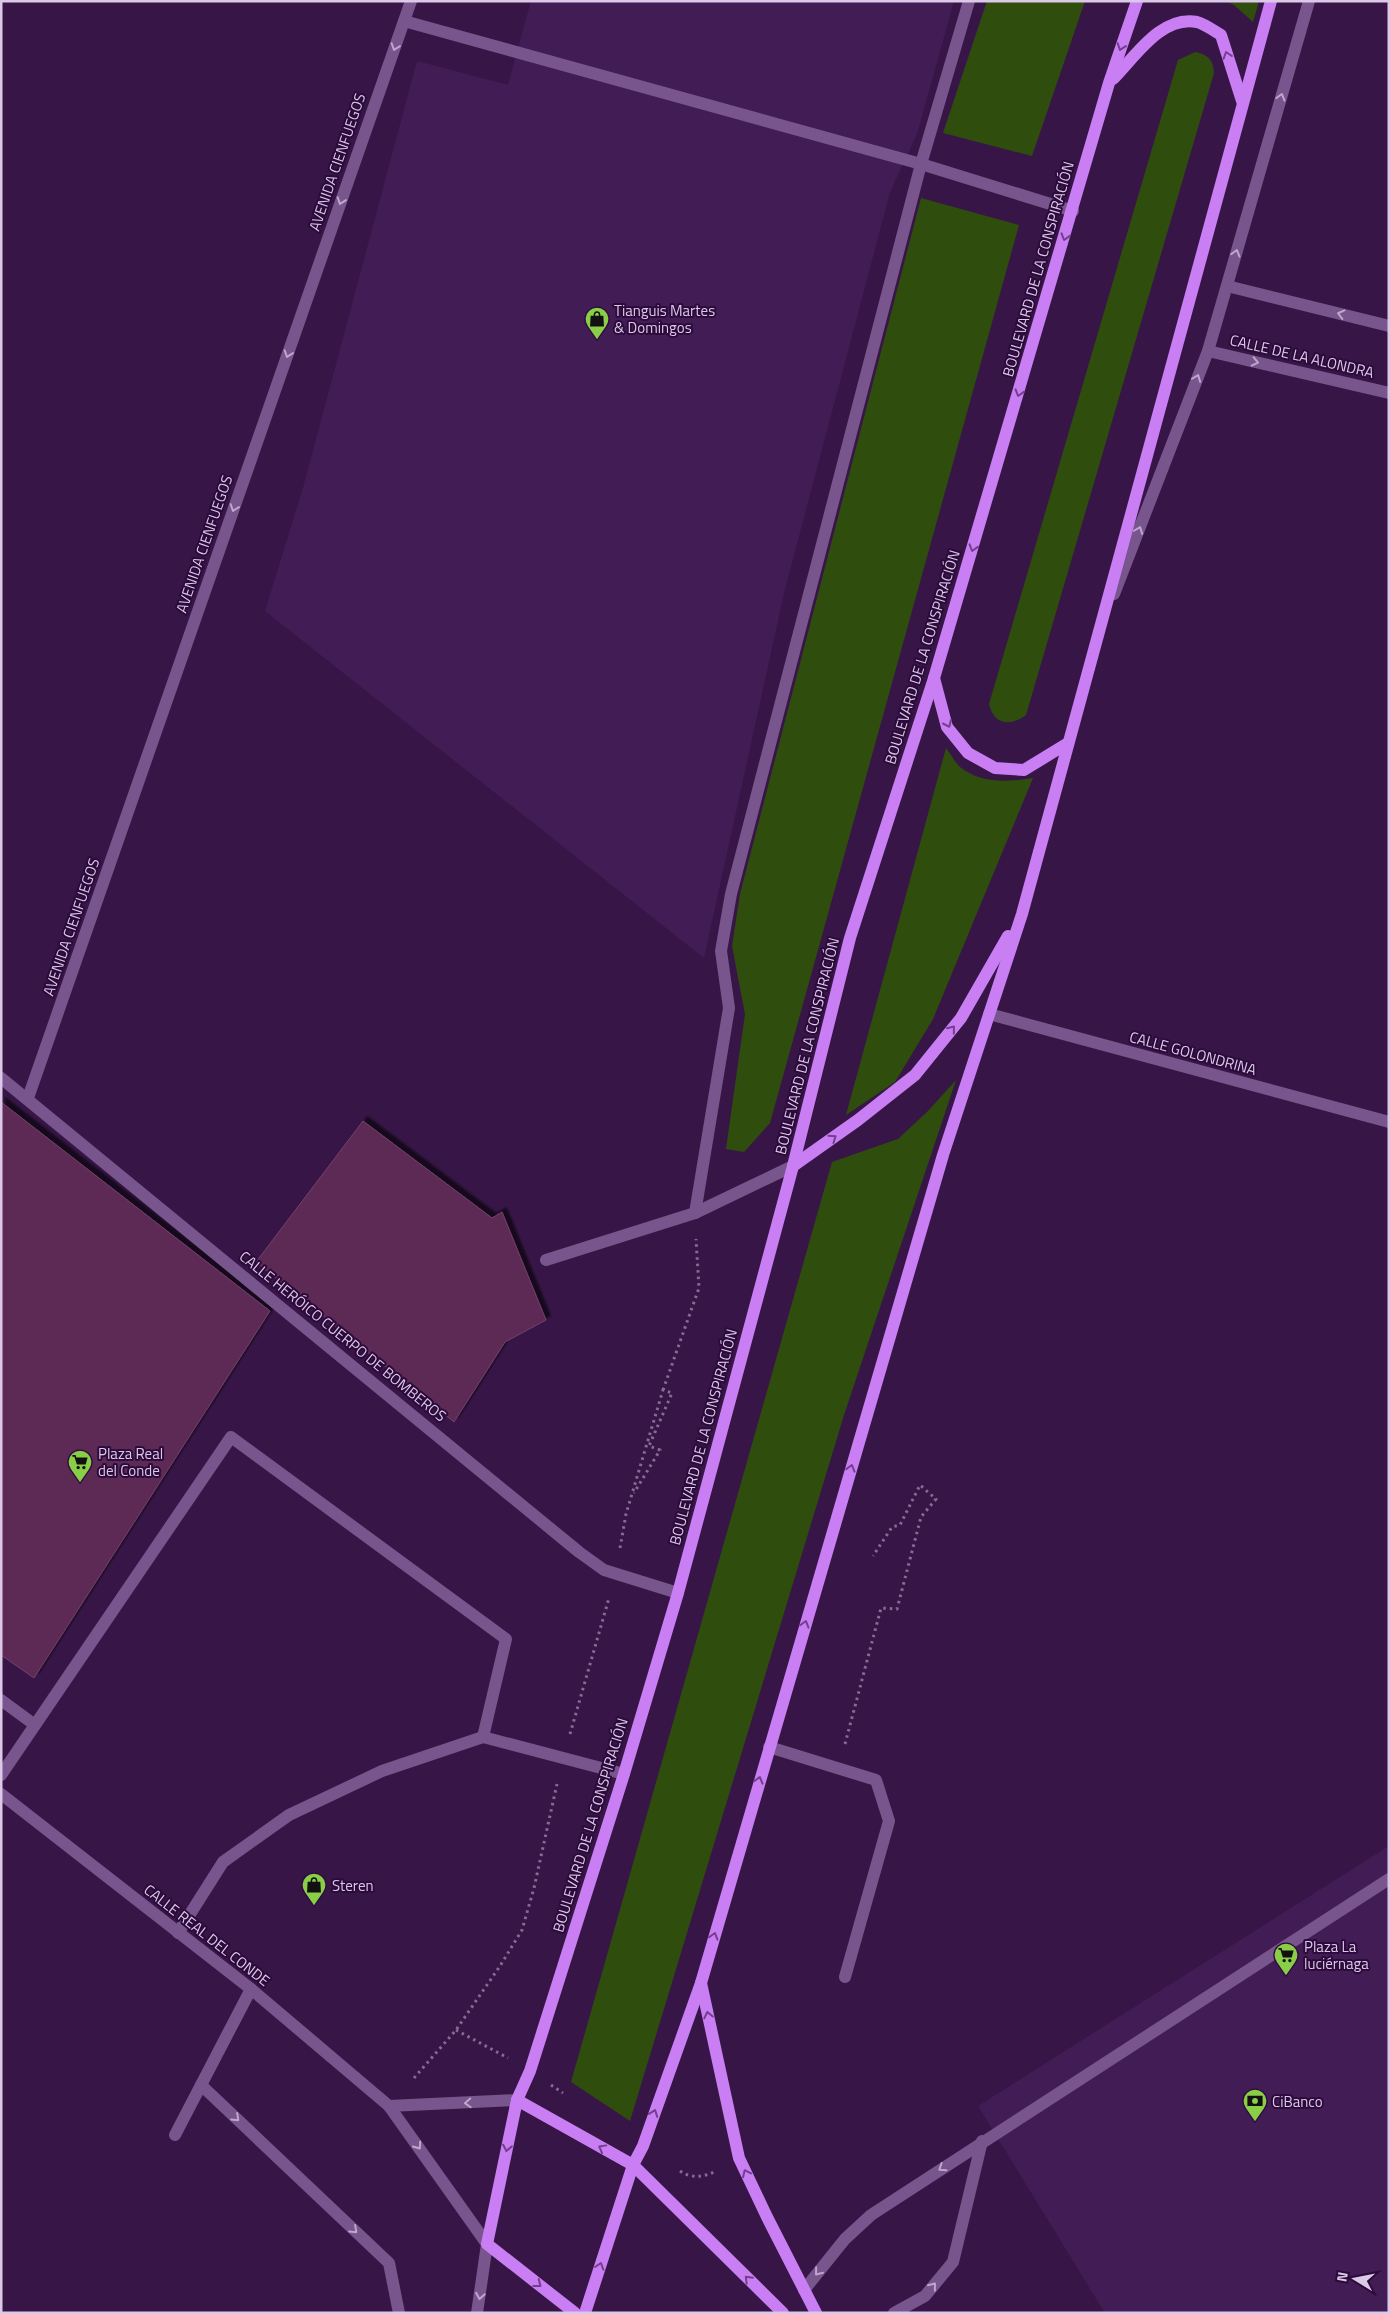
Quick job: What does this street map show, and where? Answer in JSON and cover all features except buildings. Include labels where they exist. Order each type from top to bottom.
[{"type":"main road","name":"BOULEVARD DE LA CONSPIRACIÓN","points":[[487,2244],[517,2100],[530,2071],[624,1774],[678,1593],[793,1166],[850,938],[934,678],[1109,83],[1137,1]]},
{"type":"main road","points":[[585,2313],[633,2165],[642,2146],[701,1983],[943,1155],[1022,914],[1242,101],[1271,1]]},
{"type":"main road","points":[[1109,83],[1152,38],[1170,24],[1197,22],[1221,35],[1242,101]]},
{"type":"main road","points":[[934,678],[947,727],[968,753],[995,768],[1024,770],[1068,742]]},
{"type":"main road","points":[[793,1166],[858,1120],[915,1075],[961,1018],[1022,914]]},
{"type":"main road","points":[[701,1983],[739,2158],[816,2313]]},
{"type":"main road","points":[[517,2100],[633,2165],[783,2313]]},
{"type":"main road","points":[[487,2244],[575,2313]]},
{"type":"street","name":"AVENIDA CIENFUEGOS","points":[[28,1098],[411,1]]},
{"type":"street","points":[[695,1213],[729,1008],[721,951],[730,894],[921,164],[969,1]]},
{"type":"street","points":[[1096,640],[1208,351],[1309,1]]},
{"type":"street","points":[[404,21],[921,164],[1073,210]]},
{"type":"street","points":[[1227,286],[1389,326]]},
{"type":"street","name":"CALLE DE LA ALONDRA","points":[[1208,351],[1389,394]]},
{"type":"street","name":"CALLE GOLONDRINA","points":[[988,1014],[1389,1122]]},
{"type":"street","name":"CALLE HERÓICO CUERPO DE BOMBEROS","points":[[1,1078],[28,1098],[579,1552],[604,1570],[678,1593]]},
{"type":"street","points":[[546,1260],[695,1213],[793,1166]]},
{"type":"street","points":[[1,1775],[231,1437],[506,1639],[483,1737]]},
{"type":"street","points":[[1,1700],[35,1725]]},
{"type":"street","points":[[178,1933],[223,1862],[288,1815],[382,1771],[483,1737],[624,1774]]},
{"type":"street","points":[[769,1747],[838,1770],[876,1780],[889,1821],[844,1976]]},
{"type":"street","name":"CALLE REAL DEL CONDE","points":[[1,1794],[251,1989],[389,2106],[487,2244]]},
{"type":"street","points":[[804,2290],[845,2240],[871,2215],[1389,1878]]},
{"type":"street","points":[[175,2135],[251,1989]]},
{"type":"street","points":[[201,2085],[389,2263],[399,2313]]},
{"type":"street","points":[[389,2106],[517,2100]]},
{"type":"street","points":[[894,2313],[925,2296],[953,2262],[982,2141]]},
{"type":"street","points":[[477,2313],[487,2244]]},
{"type":"path","points":[[389,2106],[456,2030],[522,1930],[534,1888],[563,1757],[616,1573],[626,1514],[663,1390],[699,1288],[695,1213]]},
{"type":"path","points":[[634,1493],[660,1450],[649,1446],[672,1393],[663,1390]]},
{"type":"path","points":[[838,1770],[881,1608],[897,1609],[921,1517],[936,1498],[920,1485],[900,1525],[892,1527],[873,1556]]},
{"type":"shaded area","name":"Tianguis Martes & Domingos","points":[[531,1],[954,1],[917,134],[890,192],[784,593],[704,958],[265,611],[303,488],[417,61],[508,85]]},
{"type":"shaded area","name":"Plaza La luciérnaga","points":[[1389,1846],[1389,2313],[1105,2313],[978,2106]]},
{"type":"green space","points":[[987,1],[1085,1],[1032,156],[943,133]]},
{"type":"green space","points":[[1226,1],[1259,1],[1253,22],[1234,5]]},
{"type":"green space","points":[[1195,52],[1209,58],[1214,73],[1026,715],[1014,721],[1003,722],[991,711],[989,704],[1178,60]]},
{"type":"green space","points":[[921,198],[1019,225],[770,1123],[744,1152],[726,1149],[745,1014],[732,946],[740,894]]},
{"type":"green space","points":[[946,748],[956,763],[968,773],[986,779],[1004,781],[1033,778],[933,1019],[895,1082],[846,1115]]},
{"type":"green space","points":[[956,1080],[844,1415],[630,2121],[571,2082],[832,1162],[898,1139],[928,1111]]},
{"type":"place","name":"Tianguis Martes & Domingos","points":[[597,340]]},
{"type":"place","name":"Plaza Real del Conde","points":[[80,1483]]},
{"type":"place","name":"Steren","points":[[314,1906]]},
{"type":"place","name":"Plaza La luciérnaga","points":[[1286,1976]]},
{"type":"place","name":"CiBanco","points":[[1255,2122]]}]
